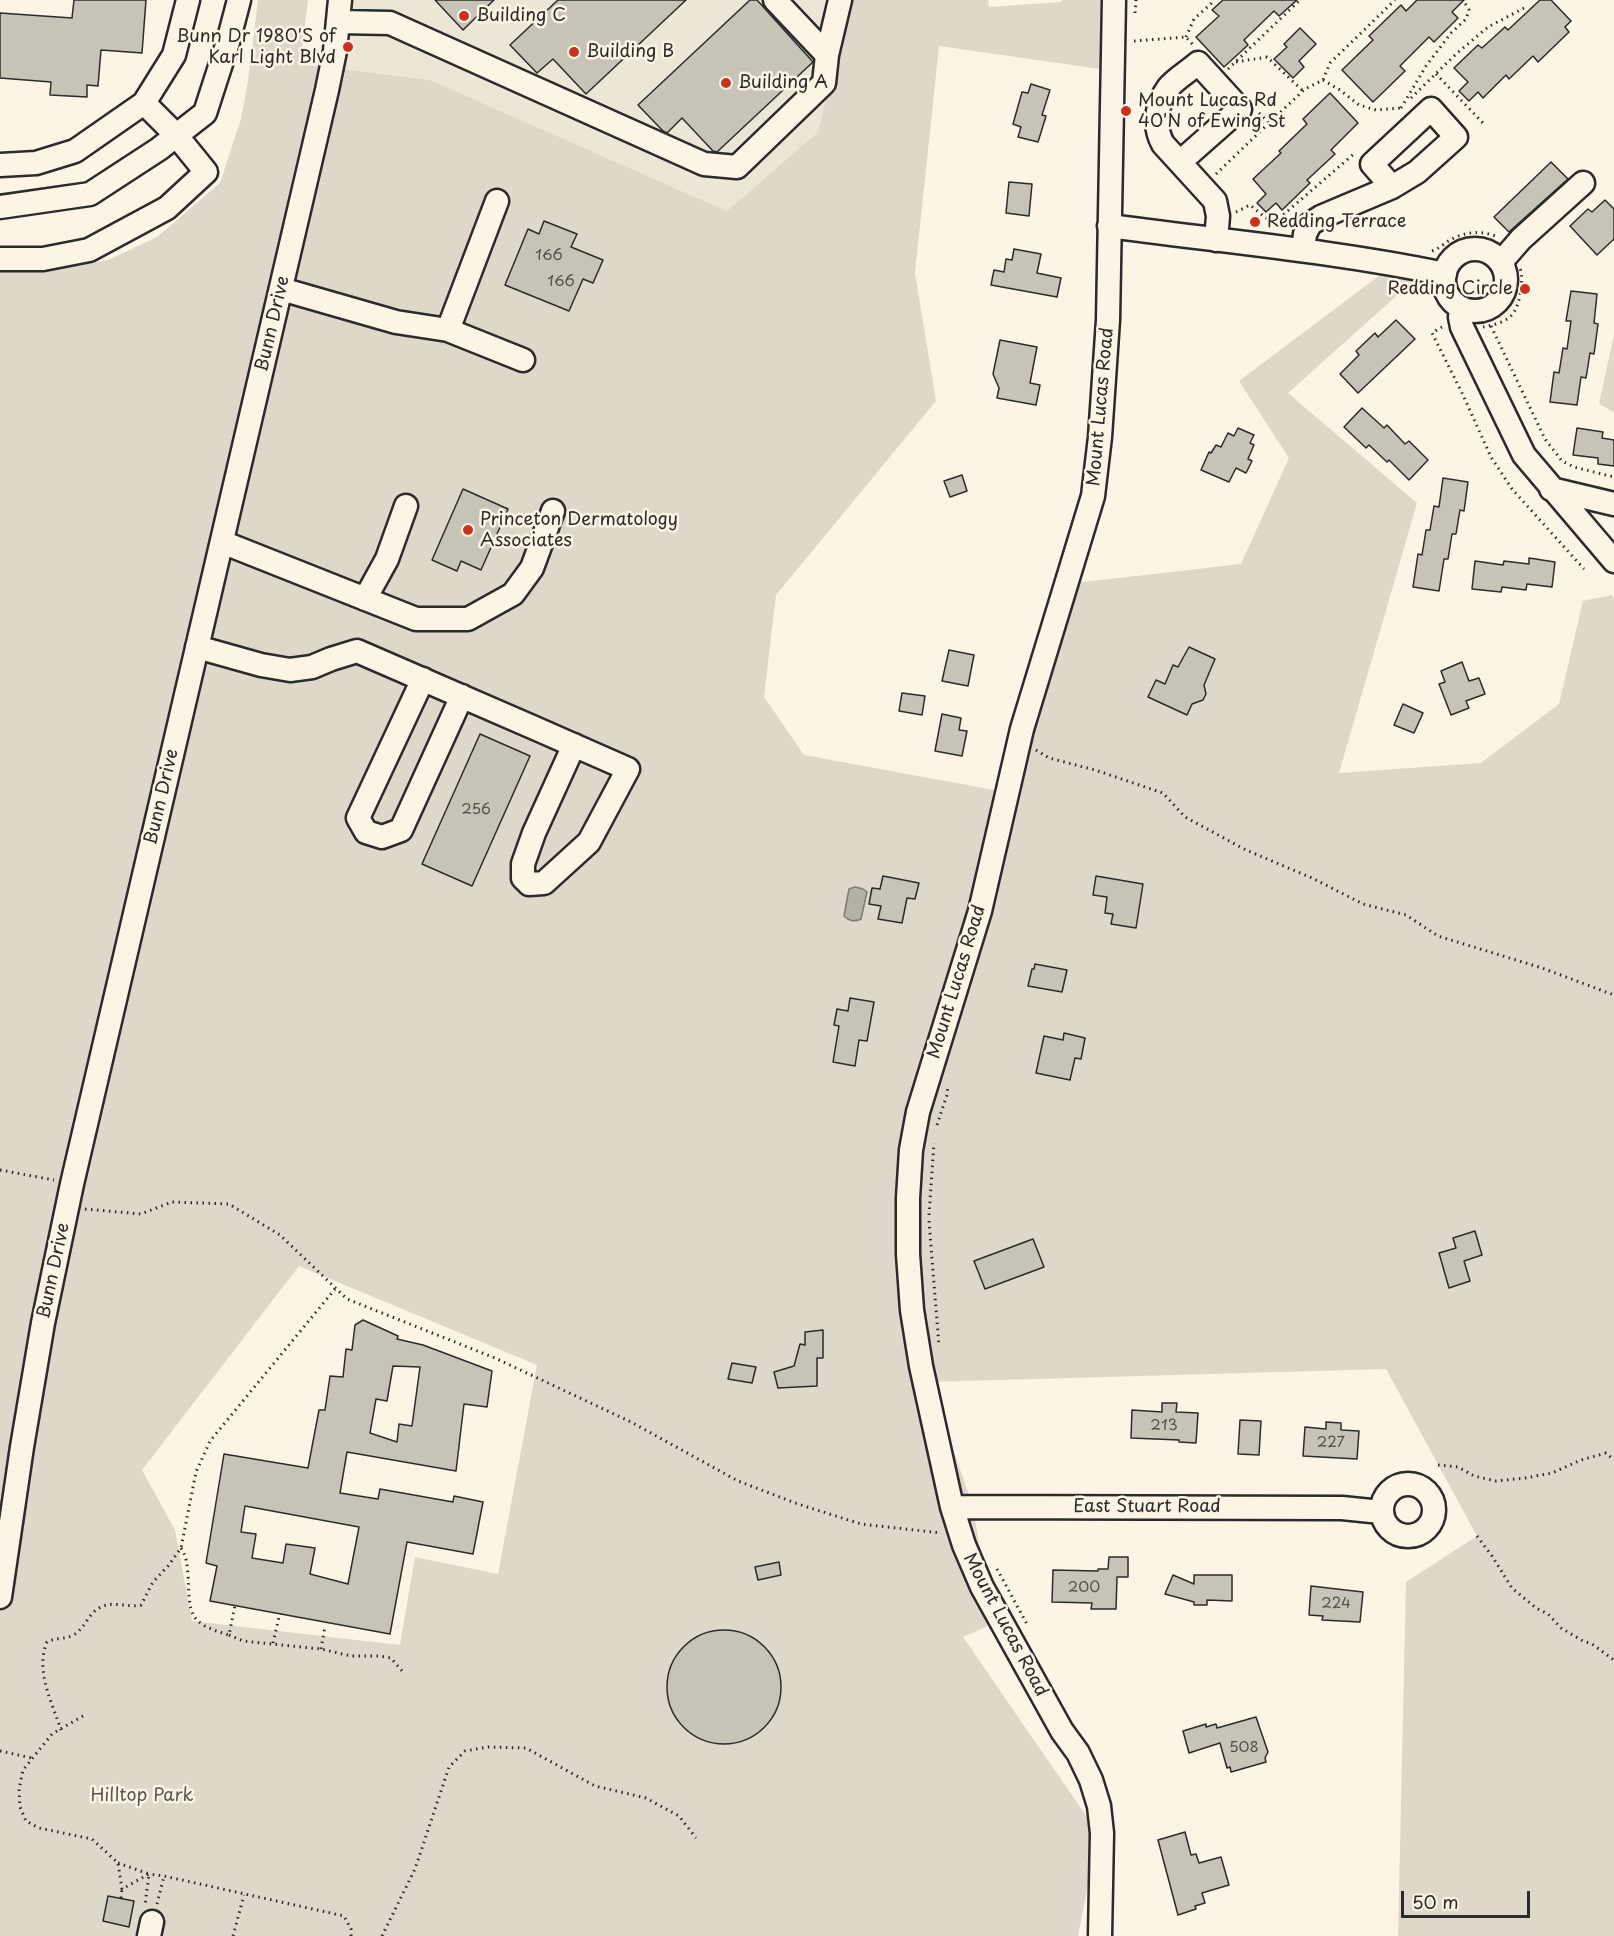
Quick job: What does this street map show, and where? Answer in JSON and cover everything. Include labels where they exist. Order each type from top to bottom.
[{"type":"street","points":[[0,165],[36,163],[75,151],[144,103],[174,55],[188,0]]},
{"type":"street","points":[[0,207],[90,194],[205,113],[239,0]]},
{"type":"street","points":[[775,0],[827,55]]},
{"type":"street","points":[[340,11],[390,23],[705,164],[737,167],[824,82],[827,55],[840,0]]},
{"type":"street","name":"Mount Lucas Road","points":[[1100,1936],[1102,1833],[1099,1806],[1091,1780],[1078,1753],[1062,1731],[982,1587],[951,1508],[921,1366],[912,1310],[908,1198],[911,1150],[923,1092],[980,911],[1022,729],[1093,496],[1100,437],[1108,320],[1114,0]]},
{"type":"street","name":"Bunn Drive","points":[[0,1597],[43,1323],[72,1184],[327,90],[340,11]]},
{"type":"street","points":[[0,259],[43,259],[89,250],[167,208],[206,172],[176,135],[144,103]]},
{"type":"street","points":[[1180,162],[1215,201],[1218,216],[1216,240]]},
{"type":"street","points":[[1508,254],[1493,254],[1474,249],[1464,251],[1449,263],[1445,274],[1445,286],[1449,297],[1462,308],[1469,310],[1480,311],[1491,307],[1499,300],[1506,285],[1504,269],[1508,254],[1521,239],[1583,183]]},
{"type":"street","points":[[1303,249],[1305,234],[1310,224],[1392,187]]},
{"type":"street","points":[[448,330],[497,201]]},
{"type":"street","points":[[1109,226],[1303,249],[1445,274]]},
{"type":"street","points":[[281,290],[396,321],[448,330],[523,360]]},
{"type":"street","points":[[1462,308],[1460,317],[1462,327],[1524,455],[1614,561]]},
{"type":"street","points":[[1551,489],[1614,504]]},
{"type":"street","points":[[365,599],[387,559],[406,506]]},
{"type":"street","points":[[222,542],[416,619],[468,619],[513,594],[532,568],[553,511]]},
{"type":"street","points":[[197,647],[261,665],[290,670],[312,667],[357,651],[462,696],[574,745],[628,769],[589,842],[544,883],[529,884],[523,878],[523,864],[534,833],[574,745]]},
{"type":"street","points":[[423,680],[358,818],[366,831],[382,837],[401,830],[462,696]]},
{"type":"street","name":"East Stuart Road","points":[[951,1508],[1342,1508],[1381,1512]]},
{"type":"path","points":[[1135,21],[1136,0]]},
{"type":"path","points":[[1186,38],[1194,19],[1215,0]]},
{"type":"path","points":[[1222,75],[1300,0]]},
{"type":"path","points":[[1212,177],[1303,91],[1323,80],[1330,63],[1395,0]]},
{"type":"path","points":[[1401,108],[1426,66],[1451,33],[1466,19],[1469,10],[1463,0]]},
{"type":"path","points":[[1394,116],[1488,27],[1524,8]]},
{"type":"path","points":[[1133,48],[1134,31]]},
{"type":"path","points":[[1134,41],[1186,38],[1200,52]]},
{"type":"path","points":[[1235,62],[1267,57],[1303,91]]},
{"type":"path","points":[[1436,74],[1483,123]]},
{"type":"path","points":[[1323,80],[1359,105],[1376,110],[1401,108]]},
{"type":"path","points":[[1253,107],[1269,123]]},
{"type":"path","points":[[1233,208],[1234,213],[1250,205],[1266,218],[1282,215],[1362,146]]},
{"type":"path","points":[[1425,254],[1437,250],[1453,238],[1471,232],[1489,233],[1522,273],[1521,290],[1514,313],[1500,323],[1476,329]]},
{"type":"path","points":[[1446,325],[1432,333],[1491,457],[1512,489],[1584,568]]},
{"type":"path","points":[[1491,326],[1545,440],[1562,461],[1574,467],[1614,477]]},
{"type":"path","points":[[1032,760],[1035,749],[1049,758],[1095,770],[1163,793],[1185,817],[1246,850],[1312,878],[1363,904],[1406,915],[1438,936],[1542,968],[1614,995]]},
{"type":"path","points":[[940,1355],[929,1219],[934,1133],[949,1085]]},
{"type":"path","points":[[0,1170],[72,1184]]},
{"type":"path","points":[[83,1209],[141,1214],[172,1202],[229,1204],[280,1235],[346,1299],[495,1358],[631,1422],[738,1481],[798,1504],[861,1524],[937,1534],[945,1532]]},
{"type":"path","points":[[61,1730],[42,1672],[42,1658],[47,1642],[54,1638],[63,1639],[75,1635],[99,1608],[109,1605],[132,1607],[141,1605],[153,1582],[181,1548],[196,1472],[210,1441],[335,1288]]},
{"type":"path","points":[[1438,1465],[1458,1467],[1474,1476],[1496,1481],[1552,1473],[1581,1460],[1606,1453],[1614,1460]]},
{"type":"path","points":[[1478,1536],[1512,1588],[1536,1608],[1548,1614],[1561,1628],[1592,1644],[1614,1660]]},
{"type":"path","points":[[181,1548],[187,1561],[190,1612],[205,1627],[243,1641],[321,1649],[351,1656],[392,1658],[403,1672]]},
{"type":"path","points":[[997,1568],[1028,1625]]},
{"type":"path","points":[[229,1635],[235,1605]]},
{"type":"path","points":[[273,1643],[280,1613]]},
{"type":"path","points":[[321,1649],[326,1627]]},
{"type":"path","points":[[83,1716],[52,1734],[23,1770],[19,1789],[20,1807],[26,1821],[39,1828],[92,1839],[118,1863],[149,1874],[344,1916],[351,1929],[351,1936]]},
{"type":"path","points":[[382,1936],[416,1869],[449,1767],[465,1751],[488,1747],[526,1748],[595,1786],[646,1798],[679,1816],[696,1838]]},
{"type":"path","points":[[0,1751],[32,1758]]},
{"type":"path","points":[[118,1863],[121,1898]]},
{"type":"path","points":[[122,1889],[149,1874]]},
{"type":"path","points":[[150,1929],[164,1876]]},
{"type":"path","points":[[233,1936],[244,1895]]},
{"type":"shaded area","points":[[352,0],[850,0],[818,132],[727,211],[430,80],[343,71],[349,41]]},
{"type":"shaded area","points":[[855,887],[867,892],[861,919],[854,921],[844,916],[849,889]]},
{"type":"green space","name":"Hilltop Park","points":[[258,0],[308,0],[300,64],[430,80],[727,211],[818,132],[850,0],[988,0],[989,7],[1061,2],[1062,0],[1102,0],[1100,69],[939,46],[915,273],[936,401],[776,595],[764,697],[804,755],[1005,792],[1066,584],[1241,564],[1289,458],[1239,381],[1388,269],[1421,274],[1288,393],[1417,503],[1339,773],[1481,763],[1559,704],[1583,601],[1612,595],[1614,599],[1614,1936],[1398,1936],[1406,1582],[1477,1536],[1386,1369],[929,1382],[973,1506],[992,1624],[963,1637],[1098,1833],[1078,1936],[0,1936],[0,268],[27,272],[108,260],[157,237],[220,183],[241,119]],"holes":[[[299,1266],[537,1365],[498,1574],[415,1557],[400,1645],[192,1621],[175,1530],[142,1470]]]},
{"type":"green space","points":[[1614,334],[1614,412],[1599,404]]},
{"type":"building","points":[[74,0],[146,0],[142,53],[101,50],[98,86],[87,85],[87,97],[50,95],[51,82],[0,78],[0,13],[72,18]]},
{"type":"building","name":"Building C","points":[[435,0],[494,0],[463,30]]},
{"type":"building","name":"Building B","points":[[558,0],[686,0],[586,94],[553,59],[537,73],[510,45]]},
{"type":"building","name":"Building A","points":[[750,0],[757,0],[813,62],[717,152],[713,151],[682,118],[667,133],[663,131],[638,105]]},
{"type":"building","points":[[1223,0],[1297,0],[1279,16],[1274,11],[1244,40],[1248,45],[1224,67],[1196,37],[1219,16],[1212,10]]},
{"type":"building","points":[[1417,0],[1464,0],[1452,12],[1458,18],[1434,42],[1429,37],[1400,66],[1405,71],[1373,102],[1342,70],[1373,40],[1369,36],[1401,5],[1406,11]]},
{"type":"building","points":[[1540,0],[1551,0],[1571,21],[1565,27],[1569,32],[1538,62],[1533,56],[1509,79],[1506,75],[1483,98],[1478,92],[1469,101],[1459,91],[1468,82],[1454,68],[1478,45],[1482,48],[1505,27],[1508,30]]},
{"type":"building","points":[[1300,28],[1316,44],[1299,61],[1304,67],[1293,78],[1274,59],[1287,47],[1284,44]]},
{"type":"building","points":[[1031,84],[1050,90],[1042,115],[1046,116],[1038,142],[1018,137],[1021,127],[1013,124],[1022,92],[1028,93]]},
{"type":"building","points":[[1330,93],[1358,123],[1331,150],[1335,154],[1307,180],[1310,183],[1282,210],[1276,203],[1266,212],[1257,203],[1266,194],[1253,179],[1307,124],[1303,119]]},
{"type":"building","points":[[1551,162],[1568,179],[1509,232],[1494,217]]},
{"type":"building","points":[[1009,182],[1032,184],[1029,216],[1006,213]]},
{"type":"building","points":[[1605,200],[1614,209],[1614,239],[1597,255],[1570,226],[1588,209],[1592,212]]},
{"type":"building","points":[[544,221],[577,234],[571,247],[603,260],[593,283],[583,279],[569,311],[505,285],[528,229],[539,234]]},
{"type":"building","points":[[1014,249],[1041,254],[1037,273],[1061,278],[1057,297],[991,285],[994,270],[1004,272],[1006,259],[1012,260]]},
{"type":"building","points":[[1571,291],[1597,294],[1594,323],[1598,324],[1594,354],[1590,353],[1586,378],[1581,377],[1577,405],[1550,402],[1554,372],[1559,373],[1563,348],[1567,349],[1571,321],[1566,321]]},
{"type":"building","points":[[1396,320],[1415,339],[1358,393],[1340,374],[1359,355],[1356,351],[1375,333],[1378,337]]},
{"type":"building","points":[[1000,340],[1037,347],[1030,383],[1040,385],[1036,405],[997,398],[999,388],[993,374]]},
{"type":"building","points":[[1362,408],[1384,428],[1387,425],[1405,444],[1409,441],[1428,460],[1409,480],[1389,460],[1387,462],[1369,445],[1366,448],[1344,427]]},
{"type":"building","points":[[1238,428],[1254,435],[1250,443],[1254,445],[1248,459],[1252,461],[1246,473],[1236,468],[1229,482],[1201,470],[1209,452],[1211,453],[1216,445],[1221,447],[1228,433],[1234,436]]},
{"type":"building","points":[[1577,428],[1603,432],[1602,438],[1614,440],[1614,466],[1598,464],[1598,458],[1573,455]]},
{"type":"building","points":[[962,475],[967,491],[950,497],[944,481]]},
{"type":"building","points":[[1443,478],[1468,482],[1464,511],[1460,510],[1456,534],[1452,534],[1448,559],[1444,559],[1439,591],[1413,587],[1418,554],[1422,555],[1426,530],[1430,530],[1434,506],[1439,507]]},
{"type":"building","name":"Princeton Dermatology Associates","points":[[463,489],[508,509],[481,570],[461,561],[457,571],[432,560]]},
{"type":"building","points":[[1529,558],[1555,562],[1552,587],[1527,584],[1526,590],[1502,587],[1501,592],[1472,589],[1475,561],[1503,565],[1504,561],[1529,564]]},
{"type":"building","points":[[1189,647],[1215,659],[1204,685],[1206,694],[1203,700],[1192,704],[1187,715],[1148,697],[1156,680],[1165,684],[1173,665],[1178,667]]},
{"type":"building","points":[[949,650],[974,655],[968,686],[942,681]]},
{"type":"building","points":[[1462,662],[1469,681],[1479,678],[1485,694],[1466,701],[1469,708],[1451,715],[1439,684],[1445,682],[1441,671]]},
{"type":"building","points":[[902,693],[925,696],[922,715],[899,711]]},
{"type":"building","points":[[1403,704],[1423,713],[1414,733],[1394,725]]},
{"type":"building","points":[[942,714],[961,718],[959,730],[967,731],[962,756],[935,751]]},
{"type":"building","points":[[480,734],[530,756],[472,886],[422,864]]},
{"type":"building","points":[[883,876],[919,883],[915,899],[907,898],[902,923],[878,919],[881,906],[869,904],[872,888],[880,889]]},
{"type":"building","points":[[1096,876],[1143,884],[1136,928],[1111,924],[1113,914],[1105,913],[1107,897],[1093,895]]},
{"type":"building","points":[[1035,964],[1067,970],[1062,992],[1028,986]]},
{"type":"building","points":[[850,998],[874,1002],[867,1041],[859,1040],[855,1066],[833,1062],[839,1026],[834,1025],[837,1009],[848,1011]]},
{"type":"building","points":[[1064,1033],[1085,1038],[1081,1059],[1075,1058],[1070,1080],[1036,1073],[1044,1036],[1063,1040]]},
{"type":"building","points":[[1475,1231],[1482,1255],[1464,1261],[1470,1281],[1449,1288],[1439,1253],[1456,1248],[1453,1238]]},
{"type":"building","points":[[1033,1239],[1044,1267],[985,1289],[974,1261]]},
{"type":"building","points":[[363,1320],[398,1336],[397,1339],[423,1345],[492,1371],[487,1407],[464,1404],[456,1471],[347,1452],[340,1493],[378,1499],[380,1489],[453,1502],[454,1496],[483,1502],[473,1554],[407,1542],[390,1634],[210,1601],[217,1566],[206,1563],[224,1454],[308,1468],[319,1410],[325,1410],[330,1376],[343,1377],[346,1349],[352,1350],[355,1325]],"holes":[[[393,1366],[420,1367],[412,1426],[399,1424],[397,1442],[370,1433],[376,1399],[387,1401]],[[245,1506],[359,1527],[348,1584],[310,1574],[315,1548],[286,1544],[283,1563],[252,1558],[256,1534],[241,1532]]]},
{"type":"building","points":[[823,1330],[823,1358],[817,1358],[817,1386],[778,1388],[774,1372],[794,1366],[800,1344],[805,1345],[805,1332]]},
{"type":"building","points":[[732,1363],[756,1367],[752,1383],[728,1379]]},
{"type":"building","points":[[1162,1403],[1177,1403],[1176,1412],[1198,1413],[1196,1443],[1131,1438],[1132,1410],[1162,1412]]},
{"type":"building","points":[[1240,1420],[1261,1421],[1259,1455],[1238,1454]]},
{"type":"building","points":[[1326,1422],[1341,1423],[1341,1430],[1359,1431],[1357,1459],[1303,1456],[1305,1427],[1326,1429]]},
{"type":"building","points":[[1109,1557],[1128,1557],[1128,1577],[1117,1577],[1116,1609],[1091,1609],[1092,1603],[1052,1602],[1053,1570],[1098,1571],[1098,1569],[1108,1569]]},
{"type":"building","points":[[779,1562],[781,1575],[758,1580],[755,1567]]},
{"type":"building","points":[[1173,1575],[1194,1584],[1194,1575],[1232,1575],[1232,1601],[1207,1600],[1207,1605],[1194,1605],[1194,1602],[1165,1594]]},
{"type":"building","points":[[1311,1586],[1363,1592],[1360,1622],[1322,1620],[1323,1616],[1309,1615]]},
{"type":"building","points":[[724,1630],[746,1634],[765,1646],[777,1665],[781,1687],[777,1709],[765,1728],[746,1740],[724,1744],[702,1740],[683,1728],[671,1709],[667,1687],[671,1665],[683,1646],[702,1634]]},
{"type":"building","points":[[1256,1717],[1268,1752],[1266,1762],[1231,1772],[1230,1767],[1227,1768],[1220,1743],[1189,1753],[1183,1731],[1206,1724],[1206,1727],[1216,1724],[1217,1728]]},
{"type":"building","points":[[1185,1832],[1191,1855],[1196,1854],[1199,1863],[1221,1857],[1229,1885],[1202,1893],[1205,1903],[1195,1906],[1196,1909],[1178,1915],[1158,1840]]},
{"type":"building","points":[[108,1896],[134,1901],[129,1927],[103,1921]]},
{"type":"place","name":"Building C","points":[[464,16]]},
{"type":"place","name":"Bunn Dr 1980'S of Karl Light Blvd","points":[[348,47]]},
{"type":"place","name":"Building B","points":[[574,52]]},
{"type":"place","name":"Building A","points":[[726,83]]},
{"type":"place","name":"Mount Lucas Rd 40'N of Ewing St","points":[[1126,111]]},
{"type":"place","name":"Redding Terrace","points":[[1255,222]]},
{"type":"place","name":"Redding Circle","points":[[1525,289]]},
{"type":"place","name":"Princeton Dermatology Associates","points":[[468,530]]}]
